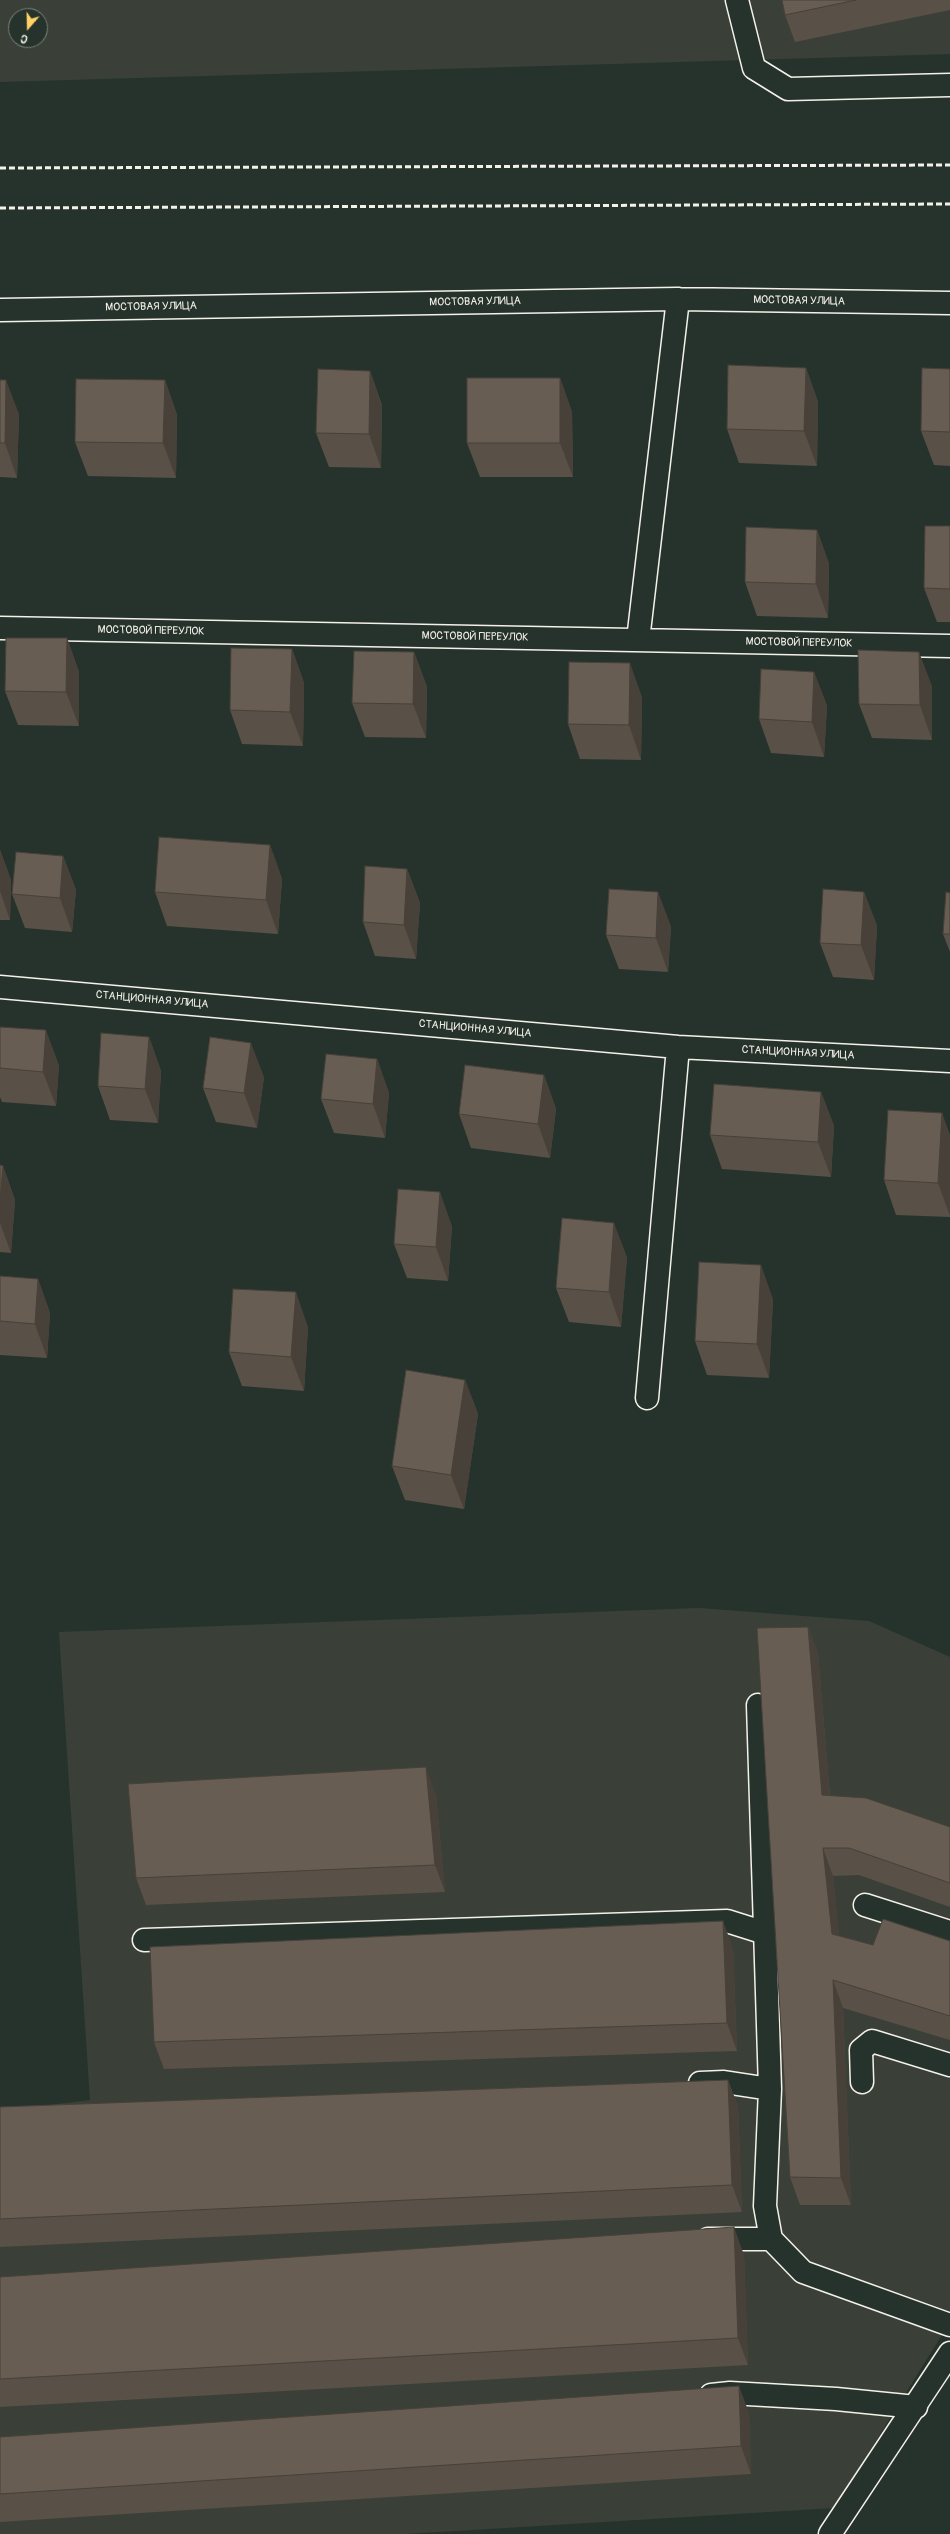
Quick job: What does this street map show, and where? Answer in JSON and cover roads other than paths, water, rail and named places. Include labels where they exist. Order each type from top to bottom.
[{"type":"street","points":[[737,0],[754,68],[788,89],[950,85]]},
{"type":"street","points":[[638,640],[678,299]]},
{"type":"street","name":"МОСТОВАЯ УЛИЦА","points":[[0,310],[678,299],[950,303]]},
{"type":"street","name":"МОСТОВОЙ ПЕРЕУЛОК","points":[[0,628],[950,646]]},
{"type":"street","name":"СТАНЦИОННАЯ УЛИЦА","points":[[0,986],[678,1047],[950,1061]]},
{"type":"street","points":[[647,1398],[678,1047]]},
{"type":"street","points":[[758,1704],[770,2089],[765,2206],[771,2238],[804,2272],[950,2325]]},
{"type":"street","points":[[865,1905],[950,1932]]},
{"type":"street","points":[[144,1940],[727,1921],[765,1933]]},
{"type":"street","points":[[862,2082],[860,2050],[872,2041],[950,2065]]},
{"type":"street","points":[[676,2084],[724,2082],[770,2089]]},
{"type":"street","points":[[686,2240],[771,2238]]},
{"type":"street","points":[[830,2534],[916,2407],[950,2353]]},
{"type":"street","points":[[690,2396],[738,2394],[836,2399],[916,2407]]},
{"type":"railway","points":[[0,168],[950,165]]},
{"type":"railway","points":[[0,208],[950,204]]}]
